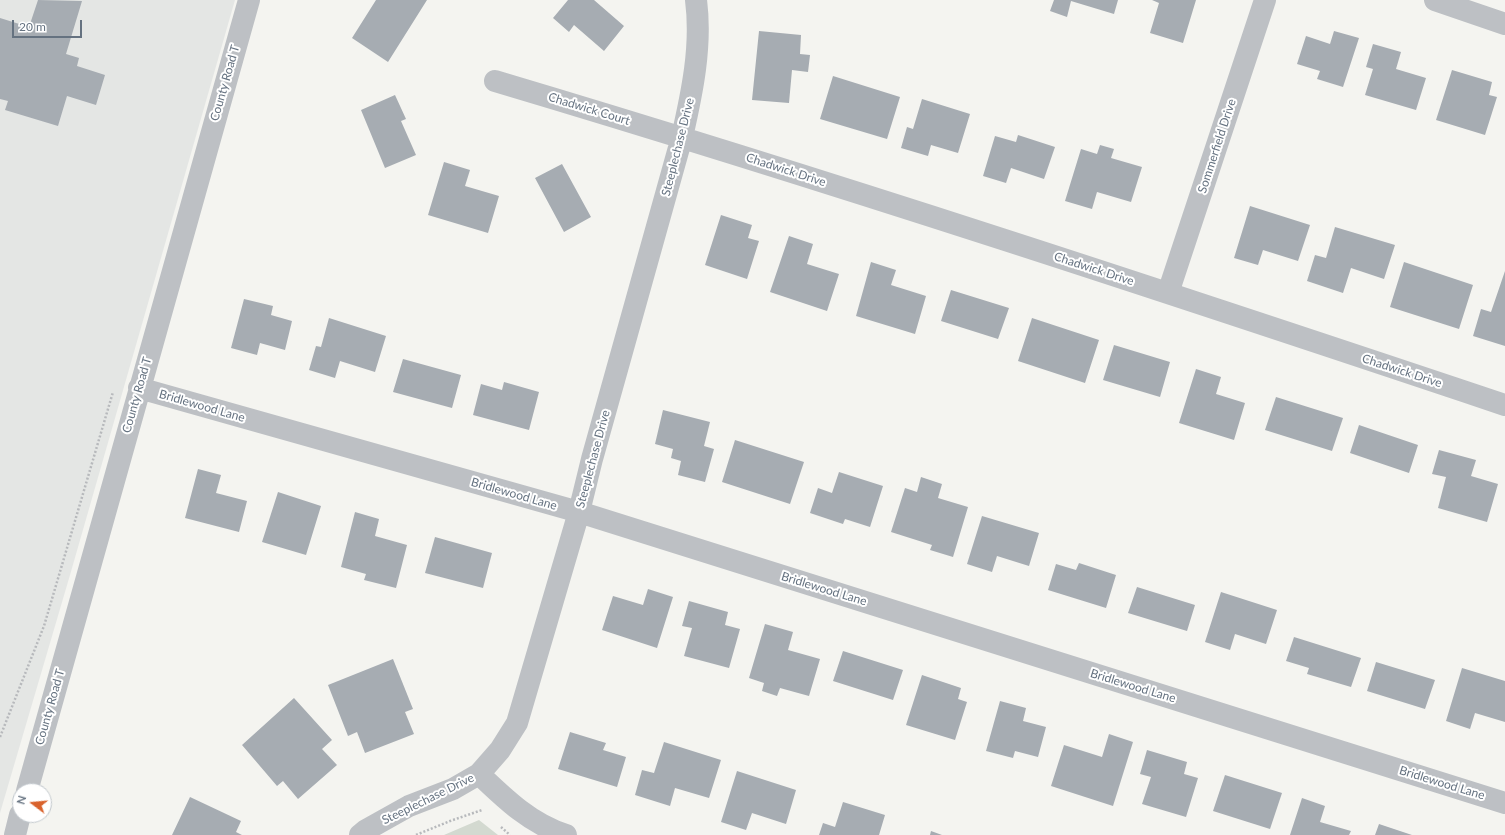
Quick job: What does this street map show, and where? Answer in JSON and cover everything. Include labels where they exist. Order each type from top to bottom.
[{"type":"street","name":"County Road T","points":[[29,783],[249,0]]},
{"type":"street","name":"Steeplechase Drive","points":[[360,835],[366,830],[409,806],[454,788],[485,780],[500,750],[517,723],[578,512],[682,137],[690,103],[697,49],[698,10],[696,0]]},
{"type":"street","name":"Sommerfield Drive","points":[[1168,293],[1265,0]]},
{"type":"street","points":[[1435,0],[1505,24]]},
{"type":"street","name":"Chadwick Court","points":[[496,81],[682,137]]},
{"type":"street","name":"Chadwick Drive","points":[[682,137],[1168,293],[1505,405]]},
{"type":"street","name":"Bridlewood Lane","points":[[139,388],[578,512],[1505,803]]},
{"type":"street","points":[[485,780],[513,806],[540,823],[566,835]]},
{"type":"street","points":[[15,835],[18,823]]},
{"type":"path","points":[[0,737],[44,626],[114,389]]},
{"type":"path","points":[[416,835],[482,810],[485,780]]},
{"type":"shaded area","points":[[0,0],[235,0],[0,813]]},
{"type":"shaded area","points":[[479,820],[498,835],[444,835]]},
{"type":"building","points":[[38,0],[82,1],[66,54],[79,58],[77,66],[105,75],[96,105],[67,96],[58,126],[5,110],[8,101],[0,99],[0,18],[29,27]]},
{"type":"building","points":[[376,0],[427,0],[388,62],[352,38]]},
{"type":"building","points":[[568,0],[594,0],[624,26],[604,51],[574,25],[569,32],[553,18]]},
{"type":"building","points":[[1054,0],[1118,0],[1114,14],[1071,1],[1067,17],[1050,11]]},
{"type":"building","points":[[1152,0],[1196,0],[1183,43],[1150,33],[1159,3]]},
{"type":"building","points":[[759,31],[801,35],[800,54],[810,55],[808,72],[792,70],[789,103],[752,100]]},
{"type":"building","points":[[1334,31],[1359,38],[1343,87],[1317,79],[1320,71],[1297,64],[1306,36],[1330,44]]},
{"type":"building","points":[[1373,44],[1401,52],[1396,69],[1426,78],[1416,110],[1365,95],[1373,69],[1366,67]]},
{"type":"building","points":[[1452,70],[1492,82],[1489,95],[1497,97],[1485,135],[1436,120]]},
{"type":"building","points":[[833,76],[900,97],[887,139],[820,119]]},
{"type":"building","points":[[395,95],[406,119],[401,121],[416,155],[385,168],[361,110]]},
{"type":"building","points":[[922,99],[970,114],[958,153],[931,145],[928,156],[901,148],[907,127],[913,129]]},
{"type":"building","points":[[1018,135],[1055,147],[1044,179],[1011,168],[1006,183],[983,176],[995,136],[1016,142]]},
{"type":"building","points":[[1100,145],[1114,149],[1111,158],[1142,167],[1131,202],[1097,192],[1092,209],[1065,201],[1081,149],[1097,154]]},
{"type":"building","points":[[444,162],[470,170],[465,186],[499,196],[488,233],[428,215]]},
{"type":"building","points":[[562,164],[591,217],[564,232],[535,178]]},
{"type":"building","points":[[1250,206],[1310,225],[1298,261],[1263,250],[1258,265],[1234,258]]},
{"type":"building","points":[[721,215],[752,225],[748,238],[759,241],[747,279],[705,265]]},
{"type":"building","points":[[1335,227],[1395,245],[1384,279],[1351,268],[1343,293],[1307,281],[1315,255],[1326,258]]},
{"type":"building","points":[[789,236],[813,244],[807,264],[839,274],[827,311],[770,292]]},
{"type":"building","points":[[871,262],[896,270],[891,285],[926,296],[915,334],[856,316]]},
{"type":"building","points":[[1404,262],[1473,285],[1459,329],[1390,307]]},
{"type":"building","points":[[1505,271],[1505,346],[1473,336],[1481,309],[1491,312]]},
{"type":"building","points":[[951,290],[1009,308],[998,339],[941,321]]},
{"type":"building","points":[[244,299],[273,306],[271,315],[292,321],[285,350],[260,343],[257,355],[231,348]]},
{"type":"building","points":[[329,318],[386,336],[375,372],[340,361],[335,378],[309,370],[316,346],[321,347]]},
{"type":"building","points":[[1032,318],[1099,340],[1085,383],[1018,361]]},
{"type":"building","points":[[1114,345],[1170,362],[1160,397],[1103,380]]},
{"type":"building","points":[[403,359],[461,375],[452,408],[393,392]]},
{"type":"building","points":[[1196,369],[1221,377],[1216,394],[1245,403],[1234,440],[1179,423]]},
{"type":"building","points":[[504,382],[539,392],[529,430],[473,415],[481,384],[502,390]]},
{"type":"building","points":[[1276,397],[1343,418],[1332,451],[1265,430]]},
{"type":"building","points":[[663,410],[710,422],[704,446],[714,449],[705,482],[678,475],[681,461],[671,458],[673,449],[655,444]]},
{"type":"building","points":[[1359,425],[1418,445],[1409,473],[1350,453]]},
{"type":"building","points":[[735,440],[804,462],[790,504],[722,482]]},
{"type":"building","points":[[1439,450],[1476,460],[1471,476],[1498,484],[1487,522],[1438,508],[1446,477],[1432,474]]},
{"type":"building","points":[[198,469],[221,475],[216,493],[247,501],[239,532],[185,518]]},
{"type":"building","points":[[839,472],[883,486],[870,527],[845,519],[843,524],[810,513],[818,488],[832,493]]},
{"type":"building","points":[[921,477],[942,484],[938,498],[968,507],[953,557],[930,550],[932,545],[891,532],[905,488],[917,492]]},
{"type":"building","points":[[278,492],[321,506],[306,555],[262,542]]},
{"type":"building","points":[[355,512],[379,519],[375,536],[407,545],[396,588],[364,580],[366,574],[341,567]]},
{"type":"building","points":[[982,516],[1039,533],[1029,566],[997,556],[992,572],[967,564]]},
{"type":"building","points":[[435,537],[492,553],[483,588],[425,573]]},
{"type":"building","points":[[1079,563],[1116,575],[1106,608],[1048,590],[1056,564],[1076,570]]},
{"type":"building","points":[[1137,587],[1195,605],[1187,631],[1128,613]]},
{"type":"building","points":[[648,589],[673,597],[657,648],[602,630],[613,596],[643,605]]},
{"type":"building","points":[[1221,592],[1277,610],[1266,644],[1235,634],[1230,650],[1205,642]]},
{"type":"building","points":[[689,601],[728,612],[725,625],[740,629],[729,668],[684,656],[692,628],[682,626]]},
{"type":"building","points":[[765,624],[793,632],[788,650],[820,659],[809,696],[780,688],[777,696],[762,691],[764,683],[749,678]]},
{"type":"building","points":[[1294,637],[1361,658],[1351,687],[1307,674],[1309,668],[1286,661]]},
{"type":"building","points":[[843,651],[903,670],[893,700],[833,681]]},
{"type":"building","points":[[393,659],[413,709],[405,712],[414,734],[365,753],[357,732],[348,736],[328,685]]},
{"type":"building","points":[[1376,662],[1435,680],[1425,709],[1367,691]]},
{"type":"building","points":[[1462,668],[1505,681],[1505,722],[1475,713],[1470,729],[1446,721]]},
{"type":"building","points":[[922,675],[961,688],[958,699],[967,702],[955,740],[906,725]]},
{"type":"building","points":[[294,698],[332,740],[322,749],[337,765],[298,799],[283,781],[277,786],[242,745]]},
{"type":"building","points":[[1000,701],[1026,708],[1023,721],[1046,727],[1038,757],[1015,751],[1013,758],[986,751]]},
{"type":"building","points":[[570,732],[606,743],[603,750],[626,757],[617,787],[558,769]]},
{"type":"building","points":[[1109,734],[1133,742],[1113,806],[1051,786],[1064,745],[1102,757]]},
{"type":"building","points":[[664,742],[721,760],[709,798],[675,788],[670,806],[635,795],[642,770],[654,773]]},
{"type":"building","points":[[1147,750],[1187,762],[1184,774],[1198,778],[1186,817],[1142,804],[1151,777],[1140,774]]},
{"type":"building","points":[[737,771],[796,790],[786,824],[752,813],[746,830],[721,822]]},
{"type":"building","points":[[1225,775],[1282,793],[1270,829],[1213,811]]},
{"type":"building","points":[[190,797],[241,821],[236,832],[242,835],[172,835]]},
{"type":"building","points":[[1302,798],[1325,806],[1320,822],[1351,831],[1349,835],[1290,835]]},
{"type":"building","points":[[843,802],[885,815],[879,835],[819,835],[823,823],[835,827]]},
{"type":"building","points":[[1379,824],[1412,835],[1375,835]]},
{"type":"building","points":[[931,831],[942,835],[930,835]]}]
